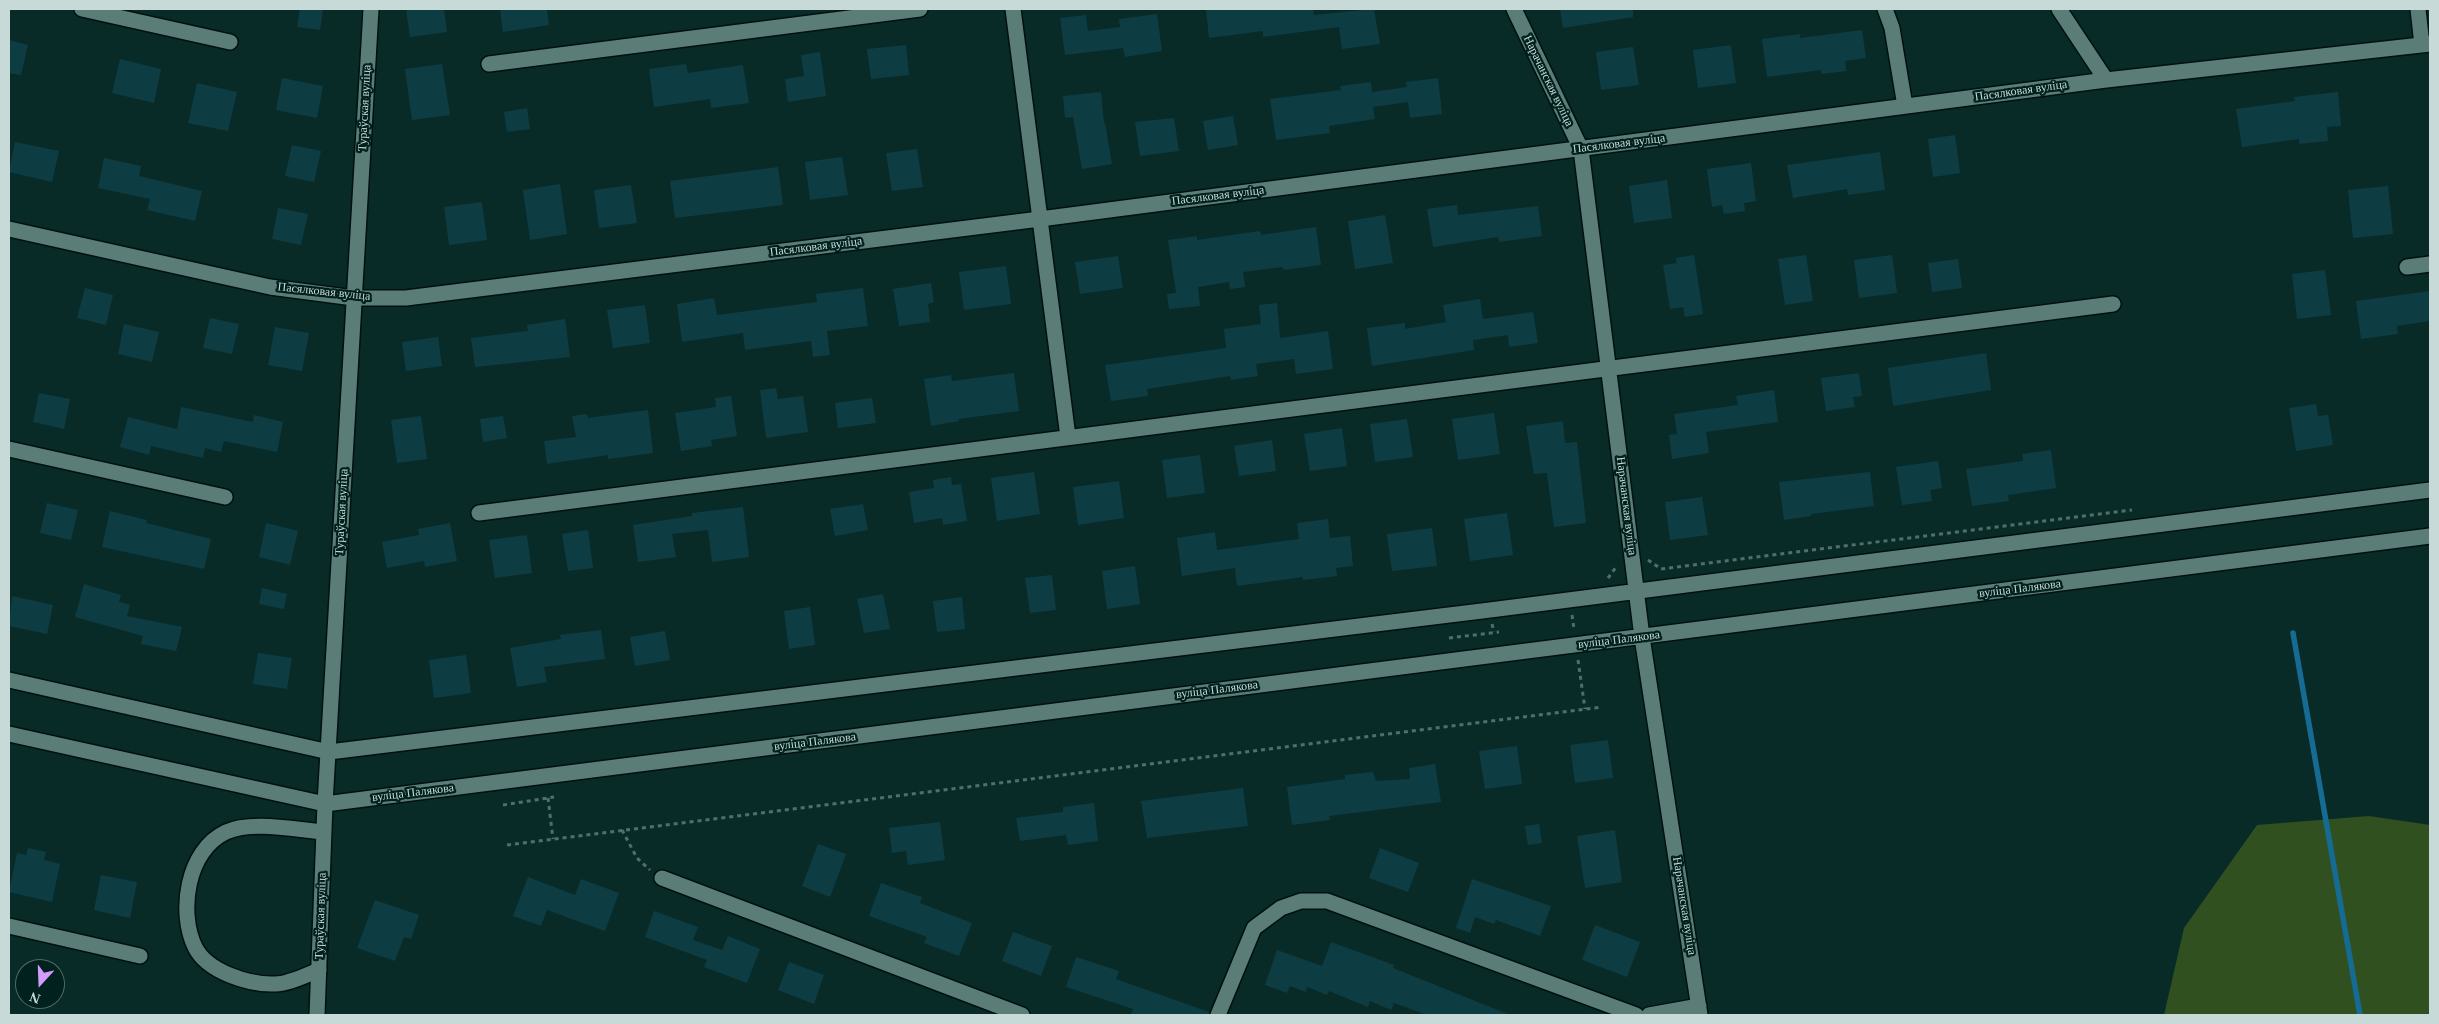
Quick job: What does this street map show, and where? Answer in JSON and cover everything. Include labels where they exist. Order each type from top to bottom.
[{"type":"street","points":[[82,9],[230,42]]},
{"type":"street","name":"Тураўская вуліца","points":[[317,1015],[324,832],[371,9]]},
{"type":"street","points":[[489,64],[920,9]]},
{"type":"street","points":[[1013,9],[1068,437]]},
{"type":"street","name":"Нарачанская вуліца","points":[[1514,9],[1581,149],[1642,637],[1699,1011]]},
{"type":"street","points":[[1885,9],[1892,28],[1905,106]]},
{"type":"street","points":[[2059,9],[2106,80]]},
{"type":"street","points":[[2418,9],[2426,44]]},
{"type":"street","name":"Пасялковая вуліца","points":[[9,229],[270,286],[354,298],[406,298],[1040,219],[2106,80],[2426,44]]},
{"type":"street","points":[[2407,267],[2430,264]]},
{"type":"street","points":[[479,512],[2113,304]]},
{"type":"street","points":[[9,449],[225,498]]},
{"type":"street","points":[[9,680],[329,752],[2430,490]]},
{"type":"street","name":"вуліца Палякова","points":[[9,734],[326,804],[2430,536]]},
{"type":"street","points":[[319,970],[276,984],[244,980],[216,969],[196,948],[187,917],[190,882],[205,847],[226,832],[254,826],[324,832]]},
{"type":"street","points":[[662,878],[1022,1015]]},
{"type":"street","points":[[1218,1015],[1254,928],[1281,908],[1300,902],[1327,901],[1636,1015]]},
{"type":"street","points":[[9,926],[140,956]]},
{"type":"street","points":[[1649,1015],[1699,1011]]},
{"type":"path","points":[[1641,561],[1651,559],[1661,569],[2134,509]]},
{"type":"path","points":[[1450,638],[1499,632]]},
{"type":"path","points":[[1578,656],[1584,709]]},
{"type":"path","points":[[507,845],[1602,706]]},
{"type":"path","points":[[503,804],[554,797]]},
{"type":"path","points":[[548,798],[553,839]]},
{"type":"path","points":[[622,830],[637,858],[662,878]]},
{"type":"green space","points":[[2369,816],[2430,825],[2430,1015],[2164,1015],[2184,928],[2257,825]]},
{"type":"building","points":[[300,9],[323,9],[320,30],[297,27]]},
{"type":"building","points":[[406,9],[444,9],[447,32],[410,37]]},
{"type":"building","points":[[500,9],[547,9],[549,25],[503,32]]},
{"type":"building","points":[[1206,9],[1313,9],[1314,15],[1374,9],[1380,44],[1342,49],[1339,27],[1263,37],[1263,31],[1209,38]]},
{"type":"building","points":[[1560,9],[1633,9],[1633,17],[1563,28]]},
{"type":"building","points":[[1157,14],[1162,51],[1125,57],[1123,48],[1065,55],[1060,18],[1086,15],[1088,31],[1120,27],[1119,19]]},
{"type":"building","points":[[1862,30],[1866,58],[1845,61],[1846,71],[1822,74],[1821,70],[1767,77],[1762,39],[1800,34],[1800,38]]},
{"type":"building","points":[[9,40],[28,45],[21,75],[9,73]]},
{"type":"building","points":[[906,45],[909,75],[871,79],[867,49]]},
{"type":"building","points":[[1731,45],[1736,83],[1698,88],[1693,50]]},
{"type":"building","points":[[1633,47],[1639,85],[1601,90],[1596,52]]},
{"type":"building","points":[[820,52],[826,96],[788,102],[785,79],[804,76],[801,55]]},
{"type":"building","points":[[120,59],[161,69],[154,103],[112,93]]},
{"type":"building","points":[[442,64],[450,115],[412,120],[405,69]]},
{"type":"building","points":[[686,64],[688,73],[743,65],[749,103],[711,108],[710,99],[654,107],[649,69]]},
{"type":"building","points":[[282,78],[323,86],[317,118],[276,110]]},
{"type":"building","points":[[1438,78],[1442,114],[1410,118],[1408,102],[1373,107],[1375,119],[1329,126],[1330,133],[1276,140],[1270,99],[1341,90],[1340,86],[1371,82],[1372,92],[1407,87],[1406,82]]},
{"type":"building","points":[[197,83],[237,92],[228,131],[188,123]]},
{"type":"building","points":[[1101,92],[1104,123],[1112,164],[1082,169],[1073,117],[1065,118],[1063,96]]},
{"type":"building","points":[[2338,92],[2341,126],[2327,127],[2328,141],[2299,144],[2299,139],[2242,147],[2236,109],[2295,101],[2294,97]]},
{"type":"building","points":[[527,108],[530,129],[507,132],[504,112]]},
{"type":"building","points":[[1233,116],[1238,145],[1208,150],[1203,121]]},
{"type":"building","points":[[1174,118],[1179,151],[1140,156],[1135,122]]},
{"type":"building","points":[[1955,135],[1960,173],[1933,177],[1928,139]]},
{"type":"building","points":[[15,142],[59,151],[52,182],[9,172]]},
{"type":"building","points":[[292,145],[321,151],[314,182],[285,176]]},
{"type":"building","points":[[917,149],[923,187],[892,191],[886,153]]},
{"type":"building","points":[[1880,152],[1885,190],[1848,195],[1847,189],[1793,198],[1787,165]]},
{"type":"building","points":[[842,157],[848,195],[810,200],[805,162]]},
{"type":"building","points":[[104,158],[141,166],[139,176],[202,191],[195,221],[147,210],[150,199],[98,188]]},
{"type":"building","points":[[1751,163],[1756,201],[1744,203],[1745,211],[1724,214],[1722,205],[1712,207],[1707,169]]},
{"type":"building","points":[[778,167],[783,205],[675,218],[670,181]]},
{"type":"building","points":[[1667,180],[1672,218],[1634,223],[1629,186]]},
{"type":"building","points":[[560,184],[567,234],[530,240],[523,190]]},
{"type":"building","points":[[631,185],[637,223],[599,228],[594,190]]},
{"type":"building","points":[[2388,186],[2393,234],[2353,238],[2348,190]]},
{"type":"building","points":[[482,202],[487,240],[449,245],[444,207]]},
{"type":"building","points":[[1457,205],[1458,215],[1538,206],[1542,236],[1499,242],[1498,237],[1433,247],[1427,209]]},
{"type":"building","points":[[278,208],[308,214],[301,245],[272,239]]},
{"type":"building","points":[[1385,215],[1393,263],[1355,269],[1348,221]]},
{"type":"building","points":[[1316,227],[1321,265],[1283,270],[1283,267],[1243,272],[1245,287],[1230,289],[1229,282],[1198,287],[1200,306],[1169,309],[1167,294],[1176,293],[1168,240],[1197,236],[1197,240],[1260,231],[1261,235]]},
{"type":"building","points":[[1694,255],[1703,314],[1685,317],[1683,307],[1670,309],[1663,265],[1677,263],[1676,258]]},
{"type":"building","points":[[1806,255],[1813,301],[1785,305],[1778,259]]},
{"type":"building","points":[[1892,255],[1897,293],[1859,298],[1854,260]]},
{"type":"building","points":[[1118,256],[1123,288],[1080,294],[1075,262]]},
{"type":"building","points":[[1958,259],[1962,288],[1932,292],[1928,263]]},
{"type":"building","points":[[1006,266],[1011,304],[964,310],[959,272]]},
{"type":"building","points":[[2325,270],[2331,315],[2297,319],[2292,274]]},
{"type":"building","points":[[931,283],[934,302],[928,304],[930,322],[899,326],[893,289]]},
{"type":"building","points":[[85,288],[113,295],[106,325],[77,318]]},
{"type":"building","points":[[863,288],[868,326],[827,331],[830,355],[813,357],[811,341],[745,350],[743,333],[682,342],[677,304],[714,298],[717,315],[817,302],[816,294]]},
{"type":"building","points":[[2430,291],[2430,321],[2397,326],[2398,334],[2361,339],[2356,301]]},
{"type":"building","points":[[1480,299],[1483,319],[1533,312],[1538,343],[1509,347],[1508,335],[1473,340],[1474,350],[1372,366],[1367,328],[1405,323],[1405,329],[1446,322],[1443,305]]},
{"type":"building","points":[[1277,303],[1280,338],[1328,331],[1333,369],[1296,374],[1294,359],[1256,364],[1258,376],[1231,380],[1230,376],[1147,389],[1148,396],[1111,401],[1105,365],[1226,348],[1224,329],[1261,324],[1259,305]]},
{"type":"building","points":[[645,305],[650,343],[613,348],[607,310]]},
{"type":"building","points":[[210,318],[239,324],[232,354],[203,348]]},
{"type":"building","points":[[565,319],[570,357],[475,367],[471,338],[528,331],[527,325]]},
{"type":"building","points":[[124,324],[159,332],[152,362],[118,354]]},
{"type":"building","points":[[275,327],[309,333],[302,371],[268,365]]},
{"type":"building","points":[[438,337],[442,366],[406,371],[402,342]]},
{"type":"building","points":[[1986,353],[1991,390],[1893,406],[1888,368]]},
{"type":"building","points":[[1014,373],[1019,411],[958,419],[959,421],[931,426],[924,379],[951,375],[952,381]]},
{"type":"building","points":[[1859,373],[1862,396],[1853,397],[1855,407],[1826,411],[1821,378]]},
{"type":"building","points":[[776,388],[778,399],[803,396],[808,432],[766,438],[760,390]]},
{"type":"building","points":[[1774,390],[1778,422],[1706,432],[1709,453],[1672,459],[1669,435],[1677,434],[1674,414],[1738,405],[1736,396]]},
{"type":"building","points":[[39,393],[70,399],[64,429],[33,422]]},
{"type":"building","points":[[731,396],[737,436],[711,440],[712,446],[681,451],[675,413],[716,407],[715,398]]},
{"type":"building","points":[[872,398],[876,423],[838,428],[835,403]]},
{"type":"building","points":[[2316,404],[2318,416],[2328,415],[2333,445],[2296,451],[2289,408]]},
{"type":"building","points":[[181,407],[253,422],[254,415],[283,422],[277,452],[224,441],[221,452],[205,448],[203,458],[151,446],[149,455],[120,447],[128,417],[177,429]]},
{"type":"building","points":[[648,410],[653,453],[608,459],[608,455],[547,464],[544,441],[576,437],[572,416],[587,414],[588,418]]},
{"type":"building","points":[[1494,413],[1500,454],[1458,460],[1452,419]]},
{"type":"building","points":[[421,416],[427,459],[397,463],[391,420]]},
{"type":"building","points":[[503,416],[507,438],[483,442],[480,419]]},
{"type":"building","points":[[1407,419],[1413,457],[1375,462],[1370,424]]},
{"type":"building","points":[[1563,421],[1565,443],[1577,442],[1586,523],[1554,527],[1547,473],[1534,474],[1526,426]]},
{"type":"building","points":[[1342,428],[1347,466],[1310,471],[1304,434]]},
{"type":"building","points":[[1272,440],[1276,471],[1239,476],[1234,446]]},
{"type":"building","points":[[2051,450],[2056,488],[2008,495],[2009,501],[1972,506],[1966,469],[2023,461],[2022,454]]},
{"type":"building","points":[[1200,455],[1205,493],[1167,498],[1162,460]]},
{"type":"building","points":[[1938,461],[1942,488],[1930,490],[1932,501],[1902,505],[1896,467]]},
{"type":"building","points":[[1034,472],[1040,514],[997,521],[991,478]]},
{"type":"building","points":[[1870,472],[1874,506],[1811,514],[1811,516],[1784,520],[1779,482]]},
{"type":"building","points":[[951,477],[952,485],[961,484],[967,521],[943,525],[942,518],[914,523],[909,492],[934,488],[933,480]]},
{"type":"building","points":[[1119,481],[1124,518],[1078,525],[1073,487]]},
{"type":"building","points":[[1702,497],[1708,535],[1670,540],[1665,502]]},
{"type":"building","points":[[47,503],[78,510],[71,540],[40,533]]},
{"type":"building","points":[[863,504],[868,530],[835,536],[830,509]]},
{"type":"building","points":[[743,507],[749,557],[712,562],[708,530],[672,534],[676,557],[638,562],[633,525],[692,516],[692,513]]},
{"type":"building","points":[[110,511],[147,520],[146,523],[211,539],[204,569],[102,547]]},
{"type":"building","points":[[1507,513],[1513,555],[1470,561],[1464,519]]},
{"type":"building","points":[[1328,519],[1330,538],[1350,536],[1353,566],[1336,568],[1337,576],[1303,580],[1303,577],[1237,586],[1235,568],[1182,576],[1177,538],[1215,532],[1217,550],[1299,539],[1297,523]]},
{"type":"building","points":[[266,523],[298,531],[290,565],[259,557]]},
{"type":"building","points":[[450,523],[457,561],[425,567],[424,561],[387,568],[382,542],[419,535],[418,529]]},
{"type":"building","points":[[1432,528],[1437,566],[1392,571],[1387,534]]},
{"type":"building","points":[[588,530],[593,568],[568,571],[562,534]]},
{"type":"building","points":[[527,535],[532,573],[495,578],[489,540]]},
{"type":"building","points":[[1135,566],[1140,604],[1107,609],[1102,571]]},
{"type":"building","points":[[1052,575],[1056,610],[1030,613],[1025,578]]},
{"type":"building","points":[[84,584],[121,595],[119,602],[130,605],[127,616],[182,627],[176,651],[141,644],[143,636],[75,617]]},
{"type":"building","points":[[262,588],[287,594],[284,609],[259,604]]},
{"type":"building","points":[[883,594],[890,629],[864,633],[857,599]]},
{"type":"building","points":[[12,596],[53,605],[47,634],[9,626]]},
{"type":"building","points":[[962,597],[965,629],[937,632],[933,601]]},
{"type":"building","points":[[810,607],[815,645],[789,649],[784,611]]},
{"type":"building","points":[[601,630],[605,659],[544,667],[547,682],[517,687],[510,648],[561,639],[560,635]]},
{"type":"building","points":[[665,631],[670,660],[635,666],[630,637]]},
{"type":"building","points":[[258,653],[292,658],[287,689],[253,684]]},
{"type":"building","points":[[466,655],[471,693],[434,698],[429,660]]},
{"type":"building","points":[[1608,740],[1613,778],[1575,783],[1570,745]]},
{"type":"building","points":[[1517,746],[1522,784],[1485,789],[1479,751]]},
{"type":"building","points":[[1435,764],[1441,802],[1329,816],[1330,820],[1292,825],[1287,787],[1345,779],[1345,775],[1373,772],[1376,781],[1410,779],[1409,768]]},
{"type":"building","points":[[1243,788],[1248,826],[1147,838],[1141,801]]},
{"type":"building","points":[[1094,803],[1098,841],[1068,845],[1066,835],[1020,841],[1016,818],[1063,812],[1063,807]]},
{"type":"building","points":[[940,822],[945,860],[908,865],[906,851],[892,853],[889,828]]},
{"type":"building","points":[[1539,824],[1542,843],[1528,845],[1525,826]]},
{"type":"building","points":[[1615,830],[1622,882],[1585,888],[1577,836]]},
{"type":"building","points":[[818,844],[846,854],[830,897],[802,886]]},
{"type":"building","points":[[28,848],[46,852],[44,860],[60,864],[52,902],[9,892],[17,853],[26,855]]},
{"type":"building","points":[[1380,848],[1419,863],[1408,892],[1369,878]]},
{"type":"building","points":[[101,875],[137,882],[130,918],[94,910]]},
{"type":"building","points":[[528,877],[575,895],[581,879],[619,893],[605,931],[547,910],[541,926],[513,916]]},
{"type":"building","points":[[1472,879],[1551,906],[1540,936],[1496,920],[1494,924],[1475,917],[1470,933],[1456,928]]},
{"type":"building","points":[[881,883],[922,897],[920,903],[972,923],[959,956],[924,943],[927,937],[869,916]]},
{"type":"building","points":[[375,900],[419,915],[411,939],[404,937],[395,961],[357,948]]},
{"type":"building","points":[[654,911],[698,927],[693,940],[722,950],[728,936],[760,949],[747,983],[704,967],[707,960],[645,937]]},
{"type":"building","points":[[1595,925],[1640,942],[1627,977],[1582,960]]},
{"type":"building","points":[[1013,932],[1052,946],[1041,976],[1002,961]]},
{"type":"building","points":[[1331,942],[1394,965],[1393,968],[1510,1015],[1427,1015],[1394,1003],[1391,1010],[1370,1001],[1368,1007],[1329,991],[1327,995],[1307,987],[1306,992],[1290,986],[1287,993],[1265,985],[1277,950],[1322,966]]},
{"type":"building","points":[[1076,957],[1119,971],[1116,979],[1209,1012],[1209,1015],[1131,1015],[1133,1009],[1066,987]]},
{"type":"building","points":[[789,962],[824,975],[814,1004],[778,990]]},
{"type":"waterway","points":[[2293,633],[2360,1015]]}]
